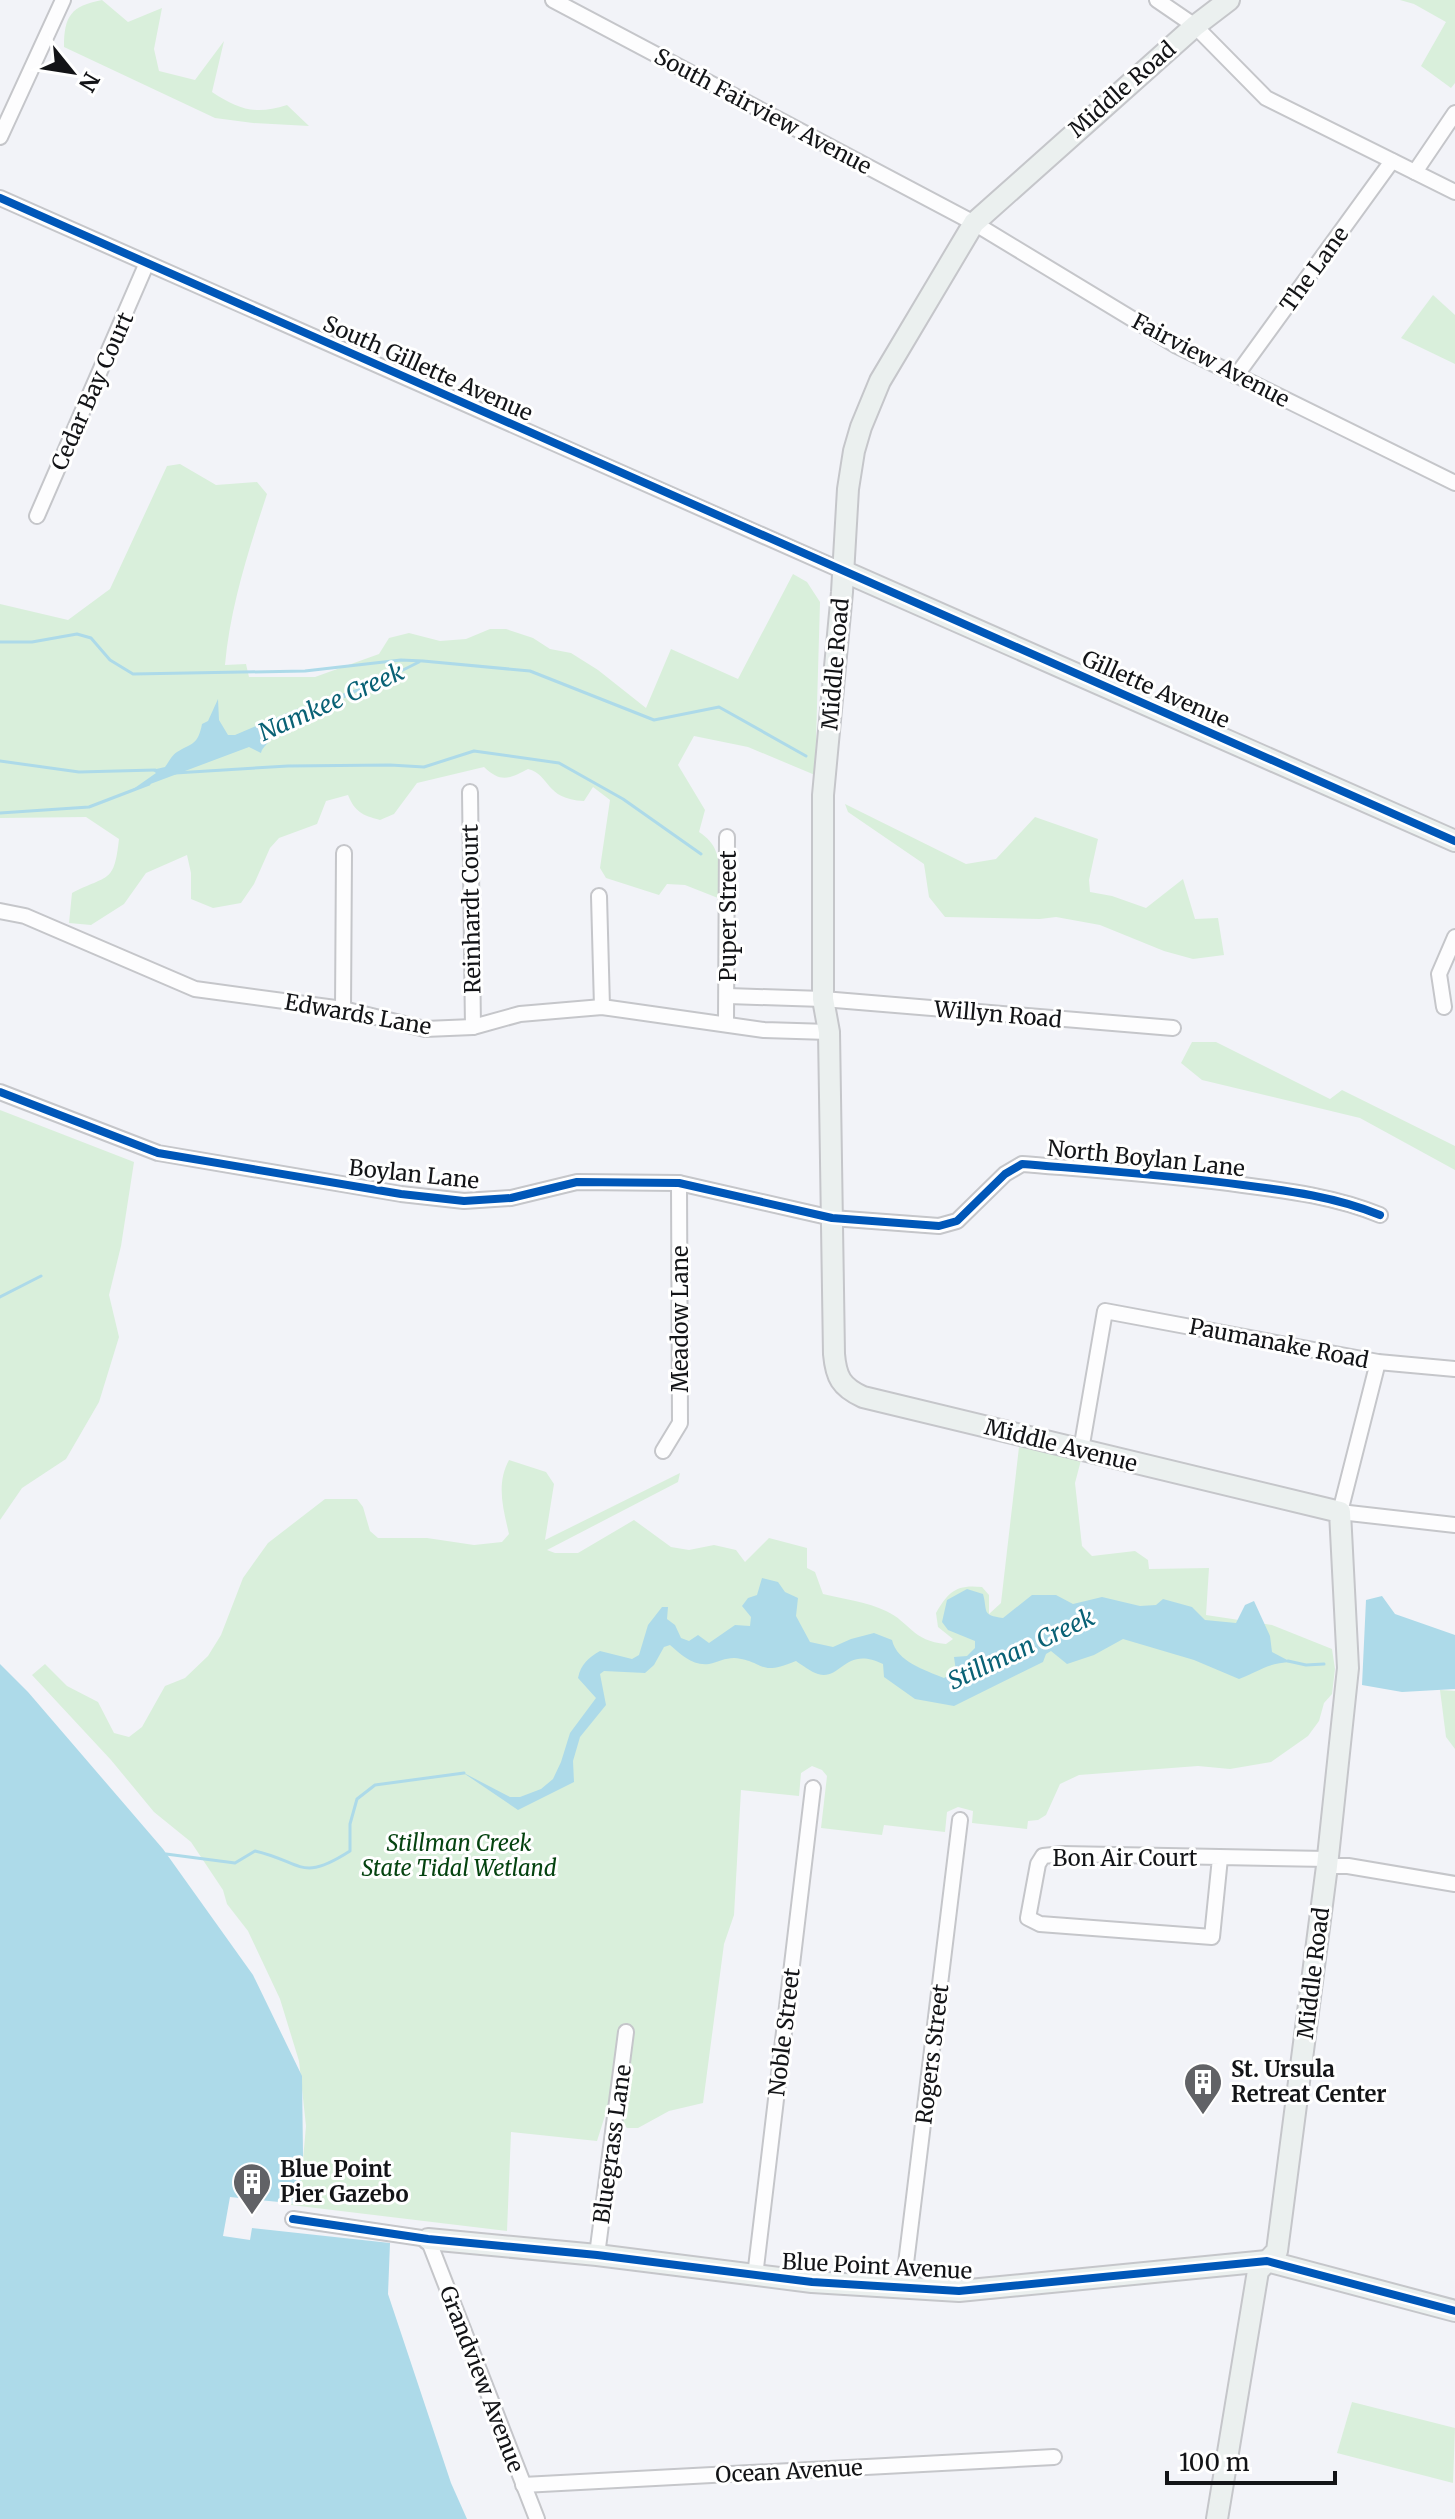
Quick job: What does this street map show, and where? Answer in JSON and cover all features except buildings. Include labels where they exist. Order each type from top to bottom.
[{"type":"main road","name":"Middle Road","points":[[833,1329],[829,1032],[823,999],[823,795],[848,489],[861,427],[880,381],[974,223],[1195,26],[1229,0]]},
{"type":"main road","name":"Gillette Avenue","points":[[843,571],[1455,841]]},
{"type":"main road","name":"Middle Avenue","points":[[833,1329],[837,1378],[850,1391],[863,1397],[1340,1512]]},
{"type":"main road","name":"Middle Road","points":[[1217,2519],[1258,2271],[1277,2251],[1328,1862],[1348,1668],[1340,1512]]},
{"type":"main road","name":"Blue Point Avenue","points":[[428,2239],[597,2255],[755,2276],[959,2291],[1018,2288],[1267,2261],[1455,2311]]},
{"type":"street","points":[[0,137],[63,0]]},
{"type":"street","name":"South Fairview Avenue","points":[[553,0],[974,223]]},
{"type":"street","points":[[1157,0],[1195,26],[1266,98],[1455,192]]},
{"type":"street","points":[[1415,172],[1455,113]]},
{"type":"street","name":"The Lane","points":[[1236,376],[1392,161]]},
{"type":"street","name":"South Gillette Avenue","points":[[0,198],[843,571]]},
{"type":"street","name":"Fairview Avenue","points":[[974,223],[1177,346],[1455,483]]},
{"type":"street","name":"Cedar Bay Court","points":[[37,516],[146,265]]},
{"type":"street","name":"Reinhardt Court","points":[[470,792],[473,1027]]},
{"type":"street","name":"Puper Street","points":[[727,837],[728,996]]},
{"type":"street","points":[[343,1009],[344,853]]},
{"type":"street","points":[[599,896],[602,1007]]},
{"type":"street","name":"Edwards Lane","points":[[1,914],[25,916],[195,989],[343,1009],[425,1029],[473,1027],[520,1014],[602,1007],[764,1030],[829,1032]]},
{"type":"street","points":[[1444,1007],[1439,974],[1455,937]]},
{"type":"street","points":[[726,1023],[728,996]]},
{"type":"street","name":"Willyn Road","points":[[728,996],[823,999],[1173,1028]]},
{"type":"street","name":"Boylan Lane","points":[[0,1092],[158,1153],[401,1194],[468,1201],[511,1198],[577,1182],[679,1183],[832,1218]]},
{"type":"street","name":"North Boylan Lane","points":[[832,1218],[939,1226],[957,1221],[1005,1174],[1022,1164],[1198,1179],[1284,1190],[1339,1200],[1380,1215]]},
{"type":"street","name":"Meadow Lane","points":[[663,1451],[680,1423],[679,1183]]},
{"type":"street","name":"Paumanake Road","points":[[1081,1450],[1105,1311],[1378,1362],[1455,1369]]},
{"type":"street","points":[[1378,1362],[1340,1512],[1455,1525]]},
{"type":"street","name":"Noble Street","points":[[755,2276],[813,1788]]},
{"type":"street","name":"Rogers Street","points":[[903,2288],[960,1820]]},
{"type":"street","name":"Bon Air Court","points":[[1043,1856],[1220,1858],[1212,1937],[1040,1924],[1028,1918],[1038,1864],[1043,1856]]},
{"type":"street","points":[[1220,1858],[1328,1862],[1455,1884]]},
{"type":"street","name":"Bluegrass Lane","points":[[597,2255],[626,2032]]},
{"type":"street","name":"Blue Point Avenue","points":[[293,2219],[428,2239]]},
{"type":"street","name":"Grandview Avenue","points":[[428,2239],[537,2519]]},
{"type":"street","name":"Ocean Avenue","points":[[523,2485],[1054,2457]]},
{"type":"green space","points":[[102,0],[128,22],[162,8],[154,49],[159,71],[195,80],[224,41],[212,92],[248,109],[266,110],[287,105],[309,126],[215,118],[64,47],[71,14],[76,9]]},
{"type":"green space","points":[[1400,0],[1455,0],[1455,83],[1451,88],[1421,66],[1446,22],[1414,4]]},
{"type":"green space","points":[[1433,295],[1455,315],[1455,364],[1401,338]]},
{"type":"green space","points":[[180,464],[216,485],[257,482],[267,494],[236,600],[225,665],[246,664],[249,677],[315,677],[379,654],[389,638],[409,633],[440,641],[466,639],[490,629],[506,629],[533,638],[550,649],[571,653],[646,708],[671,649],[738,679],[793,574],[807,582],[820,602],[815,775],[748,747],[694,736],[678,765],[705,810],[699,832],[713,845],[716,853],[718,898],[685,885],[667,884],[659,895],[606,878],[600,868],[610,800],[593,787],[584,801],[562,796],[541,776],[528,769],[505,778],[484,767],[417,783],[394,814],[380,820],[360,812],[348,795],[326,801],[317,824],[279,838],[270,848],[254,884],[241,903],[213,908],[191,899],[187,855],[146,873],[124,904],[91,925],[69,923],[72,893],[108,876],[115,864],[119,839],[86,817],[0,818],[0,604],[68,620],[110,589],[167,466]]},
{"type":"green space","points":[[845,804],[966,864],[996,859],[1035,817],[1098,839],[1089,880],[1090,892],[1146,908],[1183,879],[1195,919],[1218,918],[1224,955],[1193,959],[1164,951],[1100,925],[1056,917],[945,917],[929,897],[924,864],[848,812]]},
{"type":"green space","points":[[1192,1042],[1216,1042],[1330,1099],[1342,1090],[1455,1146],[1455,1170],[1360,1118],[1202,1080],[1181,1063]]},
{"type":"green space","points":[[0,1110],[134,1162],[121,1246],[109,1295],[119,1337],[99,1402],[66,1459],[22,1488],[0,1520]]},
{"type":"green space","name":"Stillman Creek State Tidal Wetland","points":[[1019,1447],[1081,1460],[1075,1483],[1082,1546],[1092,1556],[1135,1551],[1148,1560],[1149,1569],[1209,1568],[1206,1615],[1272,1625],[1332,1649],[1335,1669],[1332,1694],[1324,1703],[1319,1721],[1308,1736],[1271,1762],[1230,1769],[1198,1766],[1079,1775],[1060,1784],[1046,1815],[1028,1821],[1027,1829],[972,1823],[973,1811],[958,1807],[947,1812],[945,1832],[884,1825],[882,1835],[821,1828],[827,1776],[812,1766],[801,1773],[799,1796],[741,1790],[734,1915],[724,1944],[703,2103],[669,2111],[638,2128],[627,2128],[621,2121],[623,2107],[608,2106],[597,2141],[511,2132],[507,2231],[291,2205],[303,2160],[306,2126],[299,2061],[280,1999],[248,1931],[227,1904],[223,1890],[191,1842],[154,1812],[111,1760],[32,1675],[45,1664],[67,1686],[98,1702],[114,1733],[129,1737],[142,1727],[165,1686],[185,1678],[208,1656],[221,1635],[243,1578],[268,1543],[325,1499],[357,1499],[363,1507],[370,1531],[378,1538],[427,1538],[474,1545],[502,1542],[509,1534],[502,1487],[509,1460],[546,1472],[554,1484],[545,1540],[680,1473],[678,1482],[547,1550],[578,1553],[634,1520],[671,1547],[689,1550],[714,1545],[736,1550],[745,1562],[769,1538],[807,1548],[807,1568],[815,1572],[823,1594],[879,1608],[894,1615],[918,1635],[946,1644],[953,1639],[938,1627],[936,1613],[954,1591],[982,1587],[989,1595],[989,1614],[1001,1603]]},
{"type":"green space","points":[[1440,1690],[1455,1691],[1455,1749],[1446,1737]]},
{"type":"green space","points":[[1352,2402],[1455,2428],[1453,2483],[1337,2453]]},
{"type":"water","points":[[383,680],[296,723],[267,744],[261,753],[249,747],[129,792],[156,773],[152,770],[165,767],[175,753],[194,742],[218,699],[219,720],[228,735],[235,735],[294,710]]},
{"type":"water","points":[[762,1578],[778,1582],[785,1592],[798,1598],[796,1616],[810,1642],[833,1647],[874,1633],[892,1640],[906,1660],[944,1678],[956,1671],[954,1657],[967,1656],[975,1648],[975,1641],[948,1630],[942,1622],[947,1600],[967,1589],[983,1594],[988,1614],[1003,1618],[1032,1595],[1056,1595],[1073,1604],[1102,1597],[1140,1606],[1156,1605],[1163,1599],[1192,1607],[1205,1620],[1236,1623],[1245,1605],[1254,1601],[1270,1636],[1272,1652],[1291,1662],[1270,1666],[1239,1679],[1194,1660],[1123,1639],[1094,1655],[1067,1664],[1051,1651],[1043,1662],[954,1706],[915,1699],[884,1677],[883,1664],[870,1659],[852,1661],[826,1675],[815,1673],[796,1661],[774,1668],[734,1658],[709,1664],[697,1663],[670,1645],[664,1647],[654,1665],[645,1673],[604,1671],[600,1674],[606,1705],[580,1737],[573,1761],[574,1782],[518,1810],[462,1772],[510,1797],[520,1797],[541,1789],[553,1779],[570,1733],[596,1698],[578,1678],[589,1659],[600,1651],[632,1659],[639,1655],[648,1625],[662,1607],[668,1607],[667,1619],[675,1625],[681,1638],[689,1641],[698,1635],[709,1643],[735,1625],[750,1626],[751,1617],[742,1606],[748,1598],[757,1595]]},
{"type":"water","points":[[1382,1596],[1395,1614],[1455,1635],[1455,1689],[1402,1692],[1362,1685],[1366,1600]]},
{"type":"water","points":[[0,1664],[28,1692],[163,1849],[253,1975],[302,2076],[303,2156],[299,2204],[230,2197],[223,2236],[250,2240],[252,2228],[390,2243],[388,2294],[451,2483],[467,2519],[0,2519]]},
{"type":"waterway","points":[[0,642],[32,642],[77,634],[91,638],[110,660],[133,674],[305,671],[401,660],[530,671],[654,720],[719,707],[806,756]]},
{"type":"waterway","name":"Namkee Creek","points":[[379,682],[419,662]]},
{"type":"waterway","name":"Namkee Creek","points":[[175,773],[288,766],[424,767],[474,751],[559,763],[623,799],[701,854]]},
{"type":"waterway","name":"Namkee Creek","points":[[0,761],[79,772],[155,770]]},
{"type":"waterway","name":"Namkee Creek","points":[[0,813],[89,807],[149,784]]},
{"type":"waterway","points":[[0,1297],[41,1276]]},
{"type":"waterway","name":"Stillman Creek","points":[[1288,1661],[1306,1665],[1324,1664]]},
{"type":"waterway","name":"Stillman Creek","points":[[166,1854],[235,1863],[255,1851],[302,1867],[321,1866],[350,1851],[350,1824],[357,1799],[375,1785],[464,1773]]},
{"type":"cycle path","points":[[0,198],[1455,841]]},
{"type":"cycle path","points":[[0,1092],[158,1153],[401,1194],[464,1201],[511,1198],[577,1182],[679,1183],[832,1218],[939,1226],[957,1221],[1005,1174],[1022,1164],[1215,1181],[1330,1199],[1380,1215]]},
{"type":"cycle path","points":[[293,2219],[428,2239],[597,2255],[812,2282],[959,2291],[1267,2261],[1455,2311]]},
{"type":"place","name":"St. Ursula Retreat Center","points":[[1203,2116]]},
{"type":"place","name":"Blue Point Pier Gazebo","points":[[252,2216]]}]
